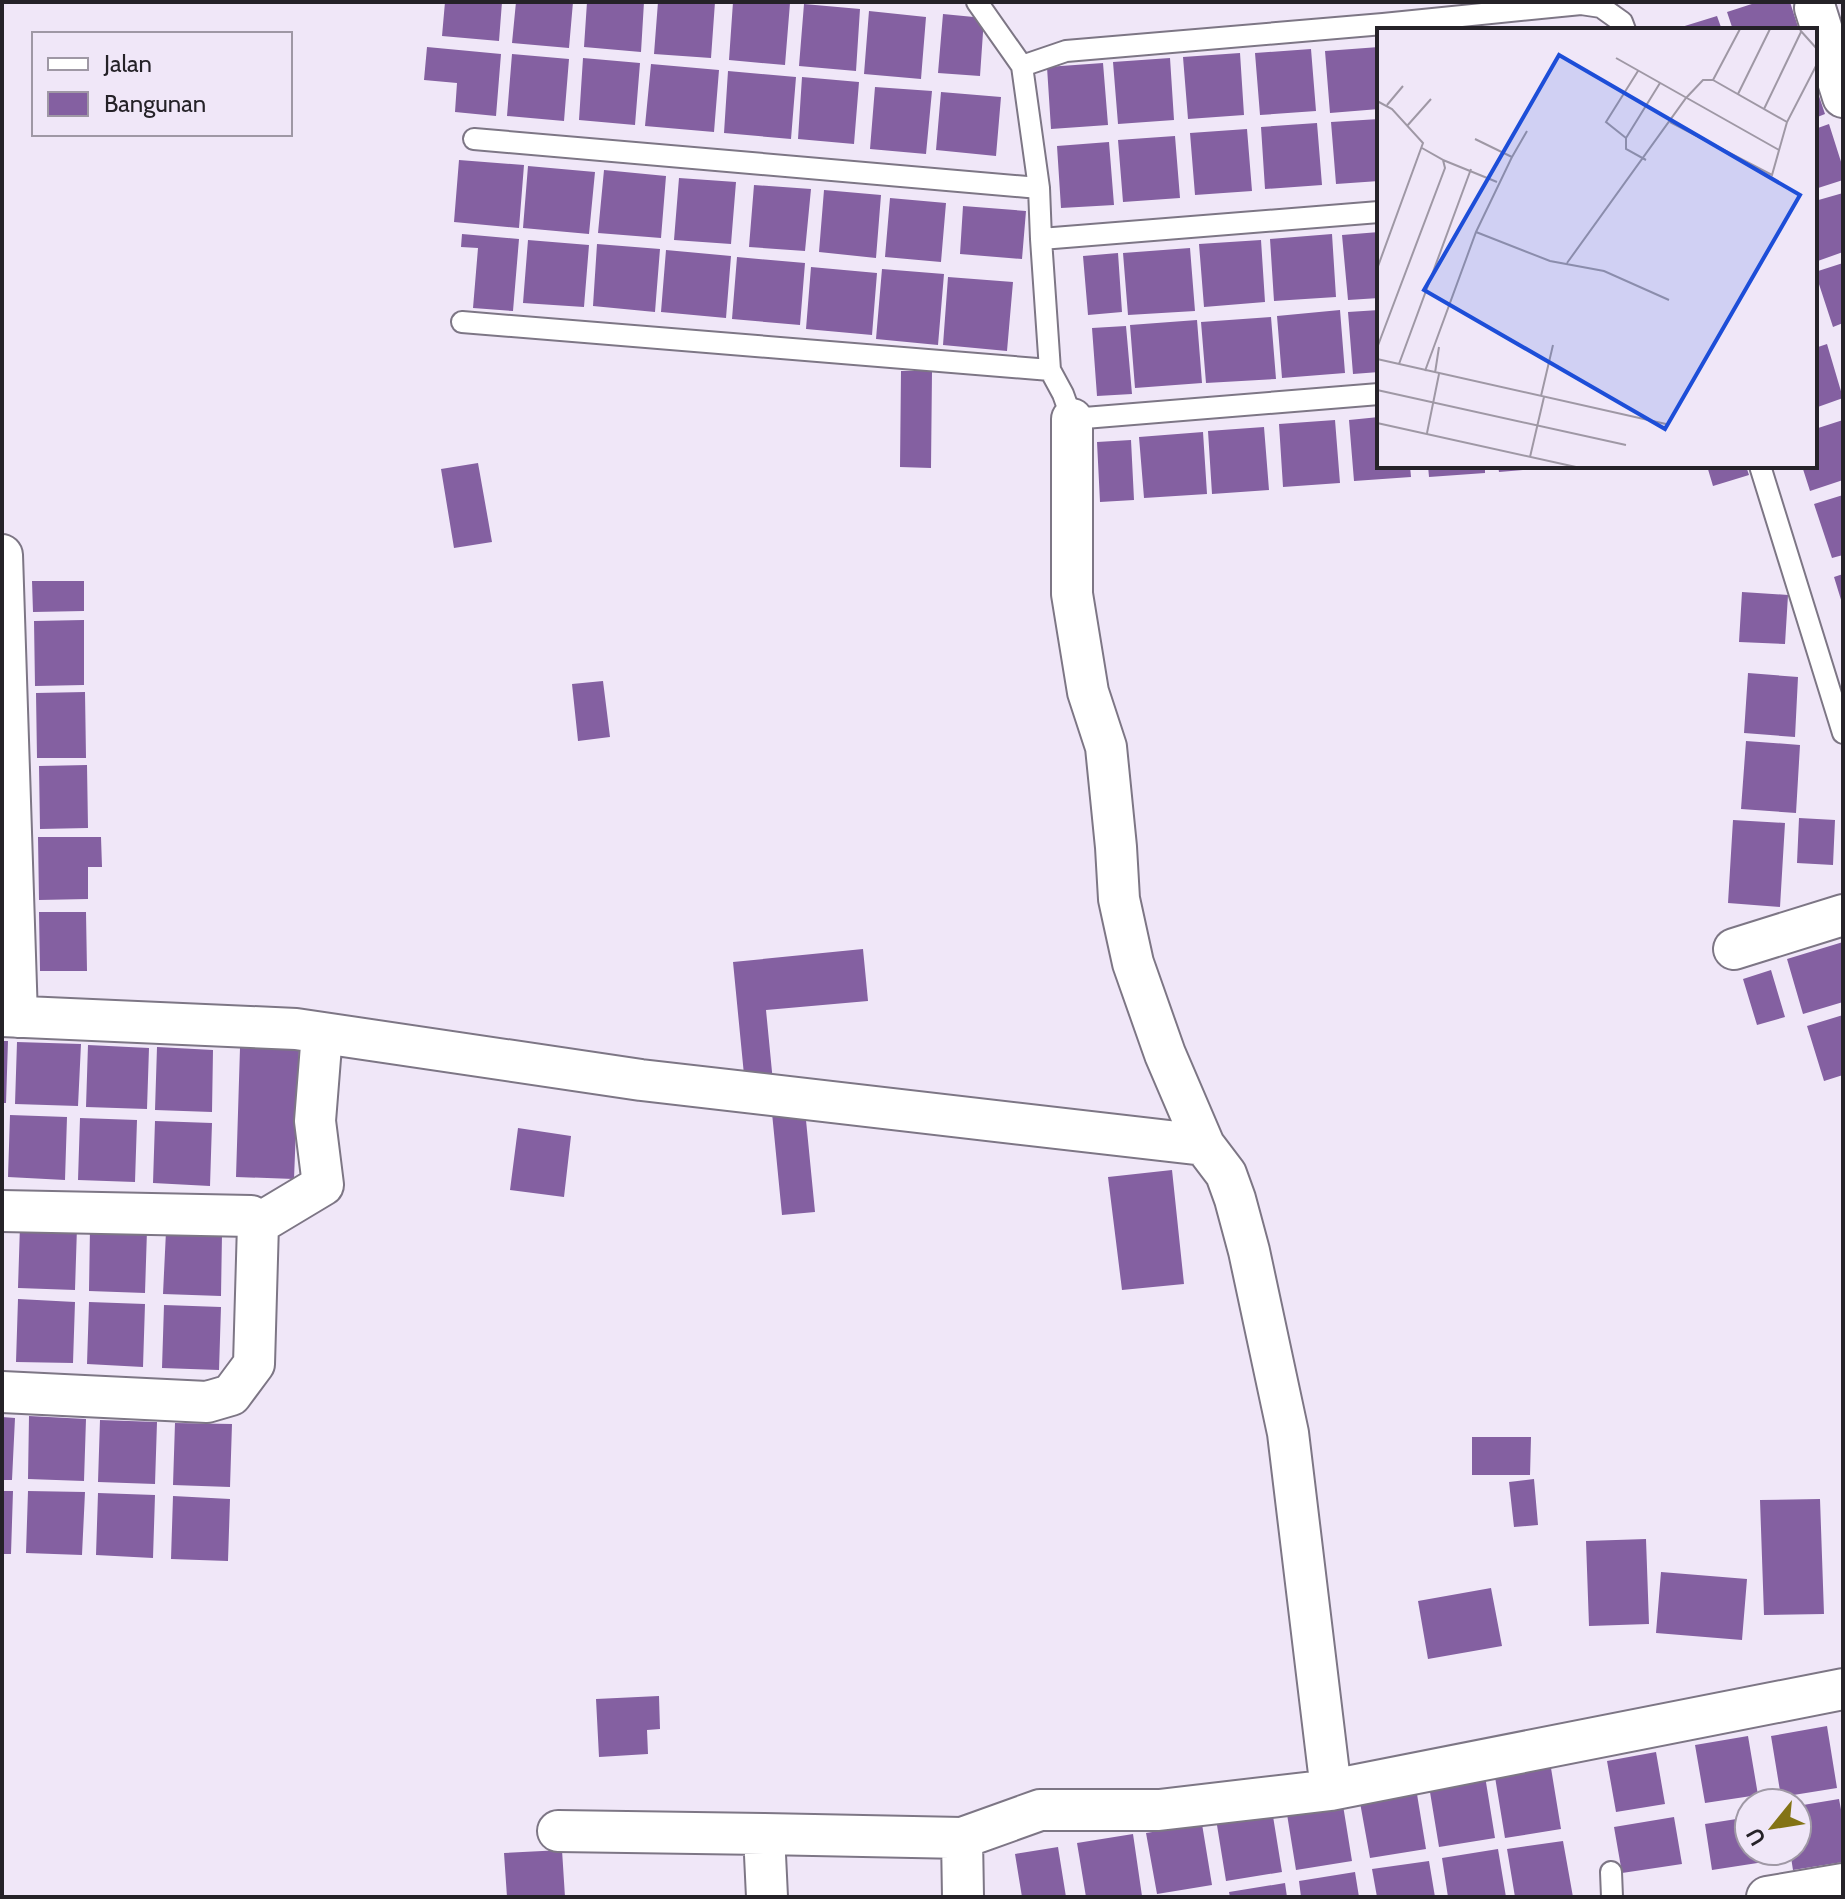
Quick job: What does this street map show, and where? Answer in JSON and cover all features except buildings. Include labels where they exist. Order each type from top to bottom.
[{"type":"street","points":[[1815,8],[1843,97]]},
{"type":"street","points":[[1072,419],[1072,594],[1088,692],[1106,747],[1119,899],[1133,963],[1165,1054],[1204,1145],[1226,1174],[1249,1251],[1288,1433],[1331,1790]]},
{"type":"street","points":[[2,555],[10,1016],[296,1029],[641,1080],[1204,1145]]},
{"type":"street","points":[[1734,949],[1843,915]]},
{"type":"street","points":[[258,1224],[323,1185],[315,1121],[322,1033]]},
{"type":"street","points":[[2,1211],[251,1216],[258,1224],[254,1364],[231,1395],[207,1402],[2,1392]]},
{"type":"street","points":[[558,1831],[962,1838],[1040,1810],[1159,1810],[1331,1790],[1843,1689]]},
{"type":"street","points":[[764,1834],[767,1897]]},
{"type":"street","points":[[962,1838],[963,1897]]},
{"type":"street","points":[[1767,1897],[1843,1884]]},
{"type":"lane","points":[[977,2],[1022,66],[1039,188],[1050,370],[1072,419],[1377,394]]},
{"type":"lane","points":[[1022,66],[1066,51],[1581,4],[1601,7],[1622,22],[1624,28]]},
{"type":"lane","points":[[474,139],[1039,188]]},
{"type":"lane","points":[[1041,239],[1377,212]]},
{"type":"lane","points":[[462,322],[1050,370]]},
{"type":"lane","points":[[1761,468],[1843,733]]},
{"type":"lane","points":[[1611,1872],[1612,1897]]}]
